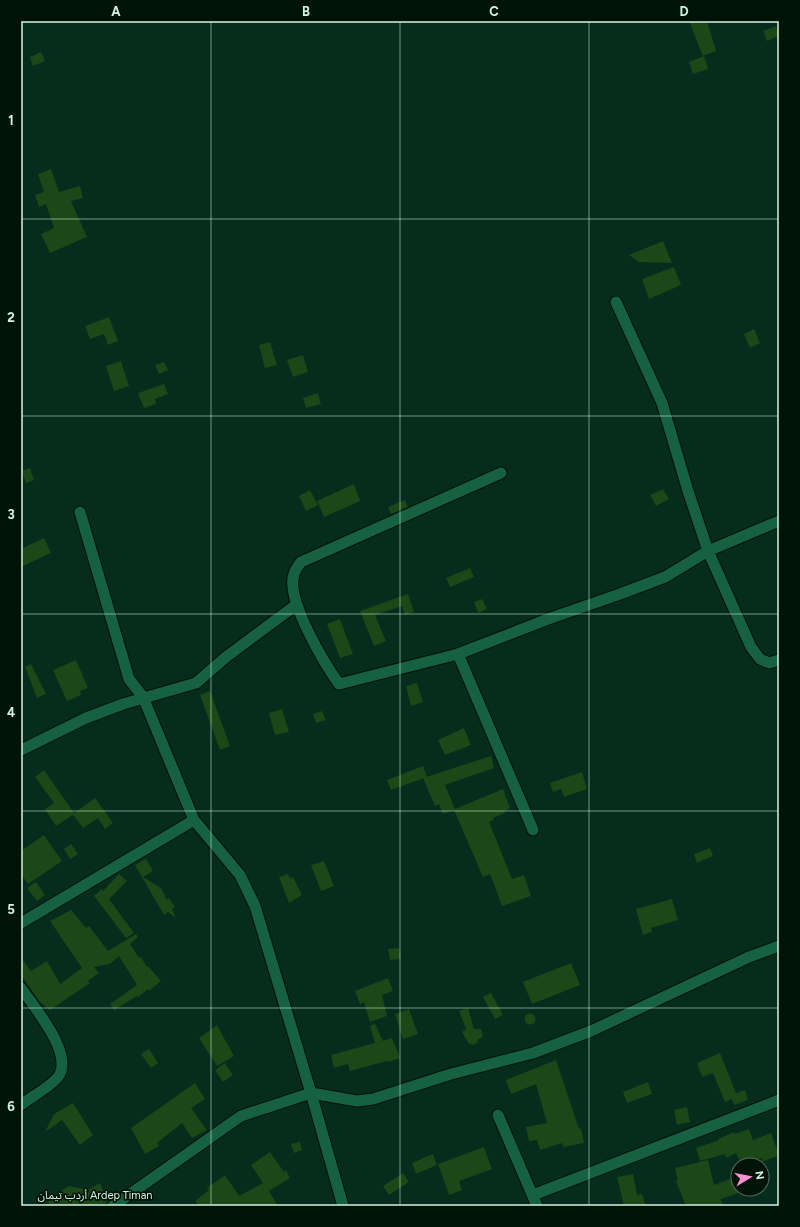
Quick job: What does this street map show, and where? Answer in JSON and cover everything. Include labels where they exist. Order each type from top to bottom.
[{"type":"street","points":[[616,302],[662,403],[688,491],[708,551],[752,647],[760,658],[769,663],[779,660]]},
{"type":"street","points":[[501,473],[301,562],[296,570],[293,580],[296,605],[328,670],[339,684],[458,654],[548,619],[665,577],[708,551],[779,521]]},
{"type":"street","points":[[80,512],[129,679],[143,698],[194,820],[240,875],[255,906],[311,1092],[342,1206]]},
{"type":"street","points":[[21,750],[86,718],[143,698],[196,683],[226,657],[296,605]]},
{"type":"street","points":[[458,654],[533,830]]},
{"type":"street","points":[[21,923],[194,820]]},
{"type":"street","points":[[113,1206],[241,1116],[311,1092],[357,1101],[373,1099],[451,1074],[533,1054],[591,1031],[749,957],[779,946]]},
{"type":"street","points":[[21,988],[53,1035],[61,1056],[63,1068],[57,1078],[21,1105]]},
{"type":"street","points":[[533,1195],[779,1100]]},
{"type":"street","points":[[498,1115],[537,1206]]},
{"type":"building","points":[[689,21],[707,21],[716,51],[703,56]]},
{"type":"building","points":[[776,26],[779,36],[767,41],[763,31]]},
{"type":"building","points":[[41,52],[45,61],[33,66],[30,57]]},
{"type":"building","points":[[704,56],[708,69],[693,74],[689,62]]},
{"type":"building","points":[[51,169],[59,192],[80,186],[83,198],[71,201],[87,237],[50,253],[41,234],[54,228],[46,204],[39,207],[35,195],[44,192],[38,174]]},
{"type":"building","points":[[663,241],[672,263],[639,262],[629,255]]},
{"type":"building","points":[[674,267],[681,285],[649,299],[642,279]]},
{"type":"building","points":[[109,317],[118,341],[108,345],[104,334],[90,339],[85,326]]},
{"type":"building","points":[[754,329],[760,343],[750,348],[744,334]]},
{"type":"building","points":[[270,342],[277,365],[265,368],[259,345]]},
{"type":"building","points":[[303,355],[308,372],[293,377],[287,360]]},
{"type":"building","points":[[121,361],[129,386],[114,391],[106,366]]},
{"type":"building","points":[[164,362],[168,370],[159,374],[155,365]]},
{"type":"building","points":[[164,384],[168,394],[155,399],[156,404],[144,408],[138,393]]},
{"type":"building","points":[[318,393],[321,404],[306,408],[303,398]]},
{"type":"building","points":[[30,468],[34,480],[26,483],[22,471]]},
{"type":"building","points":[[354,484],[360,501],[324,517],[317,501]]},
{"type":"building","points":[[663,489],[669,499],[656,506],[650,495]]},
{"type":"building","points":[[310,490],[318,505],[306,511],[299,496]]},
{"type":"building","points":[[405,500],[408,507],[391,514],[388,507]]},
{"type":"building","points":[[44,538],[51,553],[21,567],[21,549]]},
{"type":"building","points":[[470,568],[474,577],[450,587],[446,578]]},
{"type":"building","points":[[408,594],[414,612],[405,615],[402,606],[375,615],[386,641],[374,646],[360,611]]},
{"type":"building","points":[[482,599],[487,609],[478,613],[474,602]]},
{"type":"building","points":[[340,619],[353,654],[340,658],[327,624]]},
{"type":"building","points":[[76,660],[88,688],[80,691],[81,695],[67,701],[53,670]]},
{"type":"building","points":[[31,664],[46,694],[37,698],[25,667]]},
{"type":"building","points":[[417,683],[423,702],[411,706],[406,686]]},
{"type":"building","points":[[210,691],[230,746],[220,750],[200,695]]},
{"type":"building","points":[[282,709],[289,732],[275,735],[269,713]]},
{"type":"building","points":[[322,711],[326,720],[316,723],[313,714]]},
{"type":"building","points":[[464,728],[471,745],[445,755],[438,740]]},
{"type":"building","points":[[491,756],[494,768],[445,785],[455,809],[503,789],[510,808],[504,811],[505,813],[493,818],[494,820],[489,822],[512,879],[524,875],[531,896],[502,906],[490,874],[483,877],[454,810],[443,814],[439,804],[435,806],[423,778]]},
{"type":"building","points":[[423,766],[427,777],[391,790],[387,780]]},
{"type":"building","points":[[44,770],[74,813],[95,798],[113,823],[105,829],[98,818],[83,828],[73,815],[56,826],[45,809],[54,803],[35,777]]},
{"type":"building","points":[[582,772],[587,789],[564,797],[561,789],[553,792],[550,783]]},
{"type":"building","points":[[44,835],[62,861],[28,884],[21,874],[21,851]]},
{"type":"building","points":[[71,844],[78,854],[70,859],[64,849]]},
{"type":"building","points":[[710,848],[713,856],[697,863],[694,854]]},
{"type":"building","points":[[146,859],[153,871],[143,877],[161,888],[167,900],[169,898],[175,907],[172,909],[176,918],[168,912],[164,915],[135,865]]},
{"type":"building","points":[[324,861],[334,886],[321,891],[311,865]]},
{"type":"building","points":[[119,874],[127,881],[109,899],[134,933],[126,938],[94,896],[102,889],[103,891]]},
{"type":"building","points":[[288,874],[290,878],[293,877],[302,895],[289,903],[279,877]]},
{"type":"building","points":[[36,882],[45,895],[37,901],[27,888]]},
{"type":"building","points":[[672,899],[678,920],[651,928],[652,932],[643,935],[636,909]]},
{"type":"building","points":[[71,910],[86,928],[89,926],[108,951],[136,934],[138,937],[130,944],[139,958],[141,957],[147,967],[148,966],[161,981],[149,991],[148,989],[138,997],[137,996],[114,1010],[110,1004],[137,985],[119,956],[110,964],[94,967],[99,973],[88,981],[90,983],[50,1010],[40,1002],[21,975],[21,958],[31,971],[47,961],[60,984],[82,968],[50,921]]},
{"type":"building","points":[[399,948],[401,959],[390,960],[388,949]]},
{"type":"building","points":[[571,963],[580,985],[532,1004],[523,982]]},
{"type":"building","points":[[388,978],[393,991],[382,995],[387,1016],[370,1022],[364,1002],[360,1004],[355,991]]},
{"type":"building","points":[[491,993],[503,1015],[495,1019],[483,997]]},
{"type":"building","points":[[468,1008],[474,1029],[481,1029],[483,1037],[477,1040],[478,1043],[472,1045],[471,1043],[469,1044],[462,1032],[466,1029],[459,1011]]},
{"type":"building","points":[[409,1009],[418,1034],[403,1039],[395,1014]]},
{"type":"building","points":[[530,1013],[534,1015],[536,1019],[534,1023],[530,1025],[526,1023],[524,1019],[526,1015]]},
{"type":"building","points":[[375,1024],[383,1041],[392,1038],[400,1058],[350,1071],[348,1064],[334,1068],[331,1055],[375,1043],[370,1026]]},
{"type":"building","points":[[217,1025],[234,1056],[217,1066],[199,1038]]},
{"type":"building","points":[[149,1049],[158,1063],[151,1068],[141,1054]]},
{"type":"building","points":[[720,1053],[736,1093],[745,1090],[748,1100],[734,1105],[732,1099],[725,1102],[713,1073],[702,1077],[697,1063]]},
{"type":"building","points":[[556,1060],[579,1129],[581,1128],[584,1143],[563,1147],[562,1143],[540,1150],[537,1140],[529,1141],[526,1127],[547,1123],[536,1084],[511,1094],[506,1080]]},
{"type":"building","points":[[225,1063],[233,1075],[223,1082],[215,1070]]},
{"type":"building","points":[[648,1082],[652,1094],[627,1103],[623,1092]]},
{"type":"building","points":[[195,1083],[205,1099],[191,1108],[207,1130],[192,1138],[182,1123],[157,1143],[159,1146],[145,1154],[131,1128]]},
{"type":"building","points":[[73,1103],[93,1135],[80,1145],[62,1120],[45,1132],[54,1114]]},
{"type":"building","points":[[687,1107],[690,1122],[677,1125],[674,1110]]},
{"type":"building","points":[[749,1129],[753,1140],[771,1133],[779,1155],[770,1159],[770,1157],[738,1157],[736,1153],[726,1158],[725,1154],[700,1161],[696,1148],[719,1140],[718,1139],[734,1132],[735,1134]]},
{"type":"building","points":[[300,1142],[302,1150],[294,1153],[291,1144]]},
{"type":"building","points":[[484,1147],[492,1169],[459,1181],[462,1190],[449,1195],[438,1164]]},
{"type":"building","points":[[270,1152],[284,1172],[286,1170],[290,1178],[269,1191],[278,1206],[200,1206],[195,1201],[209,1190],[207,1188],[225,1175],[239,1196],[263,1183],[251,1165]]},
{"type":"building","points":[[433,1154],[437,1165],[416,1174],[412,1163]]},
{"type":"building","points":[[708,1160],[714,1185],[730,1179],[730,1196],[721,1199],[723,1206],[686,1206],[676,1181],[678,1180],[675,1168]]},
{"type":"building","points":[[403,1173],[409,1182],[389,1195],[383,1186]]},
{"type":"building","points":[[633,1174],[637,1195],[642,1194],[646,1206],[624,1206],[617,1177]]},
{"type":"building","points":[[100,1183],[108,1202],[102,1206],[50,1206],[46,1200],[69,1186],[88,1190]]},
{"type":"district","name":"أردب تيمان Ardep Timan","points":[[95,1195]]}]
